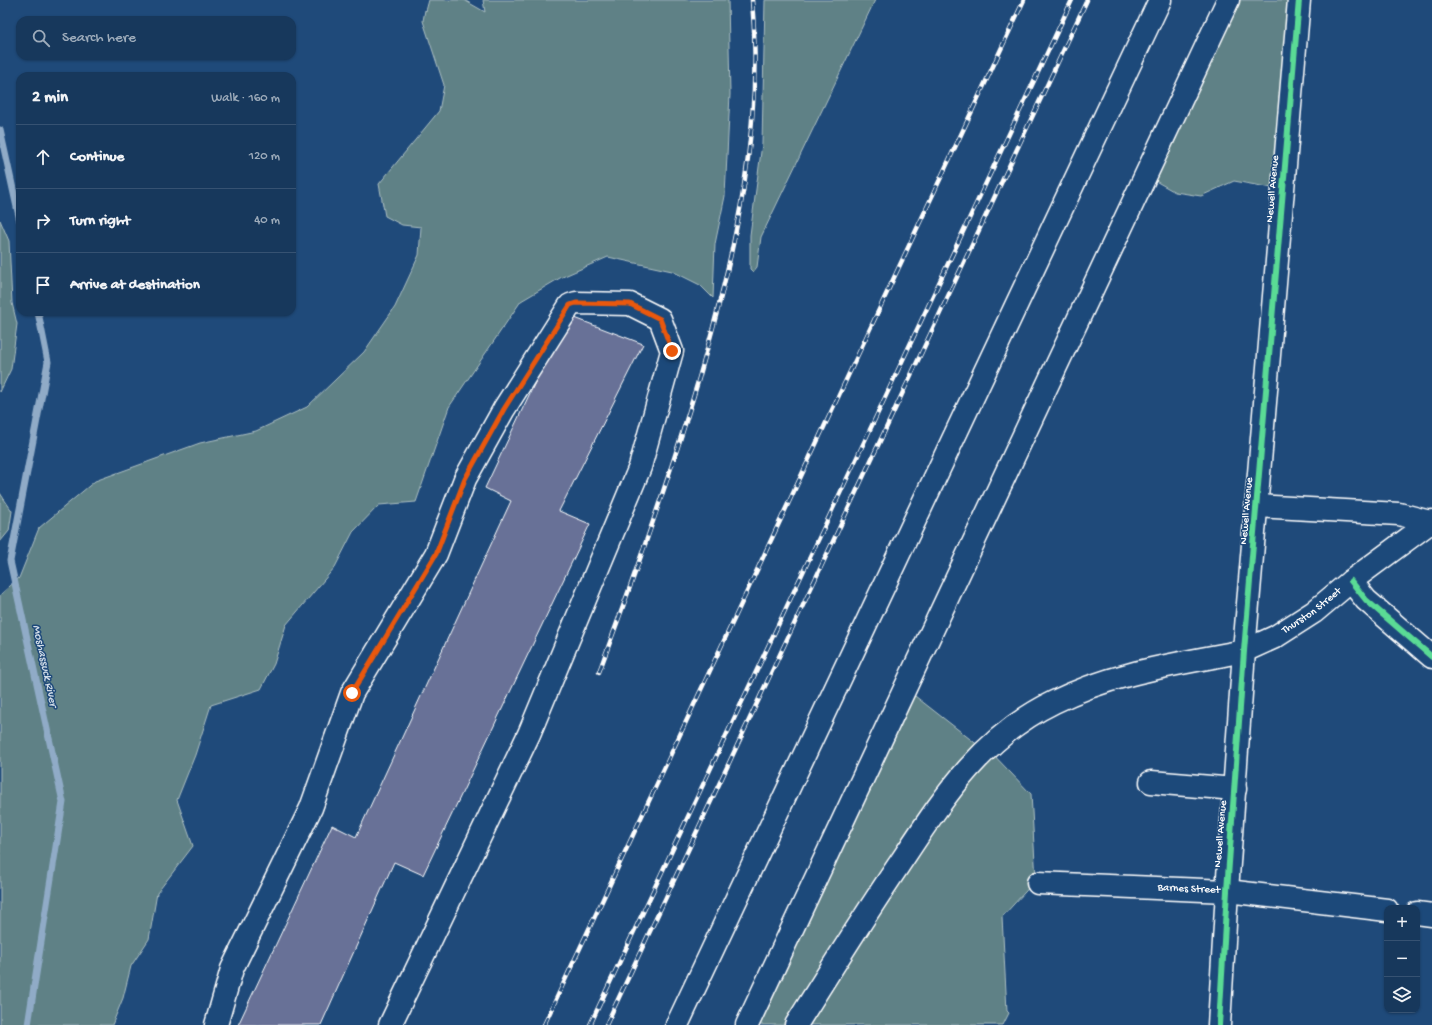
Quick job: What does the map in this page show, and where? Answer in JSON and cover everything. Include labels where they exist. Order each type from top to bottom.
[{"type":"main road","points":[[676,1025],[1160,0]]},
{"type":"main road","points":[[746,1025],[1228,0]]},
{"type":"main road","name":"Newell Avenue","points":[[1219,1025],[1226,891],[1235,789],[1244,651],[1299,0]]},
{"type":"main road","points":[[216,1025],[232,969],[311,808],[352,693],[436,554],[465,479],[504,409],[570,305],[576,303],[630,304],[660,319],[672,351],[640,467],[529,734],[390,1025]]},
{"type":"main road","points":[[1257,506],[1399,514],[1431,521]]},
{"type":"main road","name":"Thurston Street","points":[[796,1025],[866,913],[949,790],[976,759],[1004,733],[1029,715],[1054,701],[1097,683],[1136,671],[1244,651],[1276,637],[1308,616],[1351,581],[1431,521]]},
{"type":"main road","points":[[1351,581],[1366,600],[1432,657]]},
{"type":"main road","points":[[1151,782],[1235,789]]},
{"type":"main road","name":"Barnes Street","points":[[1038,883],[1226,891],[1384,910]]},
{"type":"main road","points":[[1420,913],[1432,915]]},
{"type":"green space","points":[[429,0],[464,0],[485,12],[483,0],[728,0],[730,94],[725,196],[715,244],[713,298],[700,285],[672,271],[608,257],[560,278],[521,301],[449,407],[416,502],[379,505],[353,532],[335,567],[286,625],[274,664],[261,689],[211,705],[195,755],[177,800],[193,846],[157,893],[149,939],[131,966],[123,998],[112,1025],[0,1025],[0,595],[19,578],[39,528],[95,481],[200,443],[256,431],[307,407],[364,352],[395,307],[419,255],[421,227],[402,225],[385,216],[379,184],[439,111],[444,85],[423,21]]},
{"type":"green space","points":[[765,0],[875,0],[761,237],[757,267],[753,272],[750,269],[750,235],[762,144]]},
{"type":"green space","points":[[1231,0],[1304,0],[1278,189],[1234,181],[1201,196],[1175,192],[1150,178]]},
{"type":"green space","points":[[0,220],[9,241],[12,303],[17,324],[11,369],[0,392]]},
{"type":"green space","points":[[0,493],[12,511],[9,531],[0,542]]},
{"type":"green space","points":[[906,689],[979,746],[987,748],[1031,794],[1036,880],[1002,917],[1007,1011],[1009,1013],[1003,1025],[744,1025]]},
{"type":"building","points":[[567,315],[643,344],[559,511],[590,524],[423,875],[394,862],[321,1025],[238,1025],[332,825],[356,837],[511,501],[485,488]]},
{"type":"waterway","name":"Moshassuck River","points":[[0,130],[16,203]]},
{"type":"waterway","name":"Moshassuck River","points":[[28,1025],[63,802],[10,561],[48,362],[39,316]]},
{"type":"railway","points":[[599,672],[639,562],[676,452],[699,378],[724,285],[743,191],[750,144],[754,96],[755,48],[752,0]]},
{"type":"railway","points":[[544,1025],[1024,0]]},
{"type":"railway","points":[[590,1025],[1072,0]]},
{"type":"railway","points":[[606,1025],[1087,0]]},
{"type":"cycle path","points":[[1219,1025],[1244,651],[1299,0]]},
{"type":"cycle path","points":[[1351,581],[1366,600],[1432,657]]},
{"type":"route","points":[[352,693],[436,554],[465,479],[504,409],[570,305],[576,303],[630,304],[660,319],[672,351]]}]
